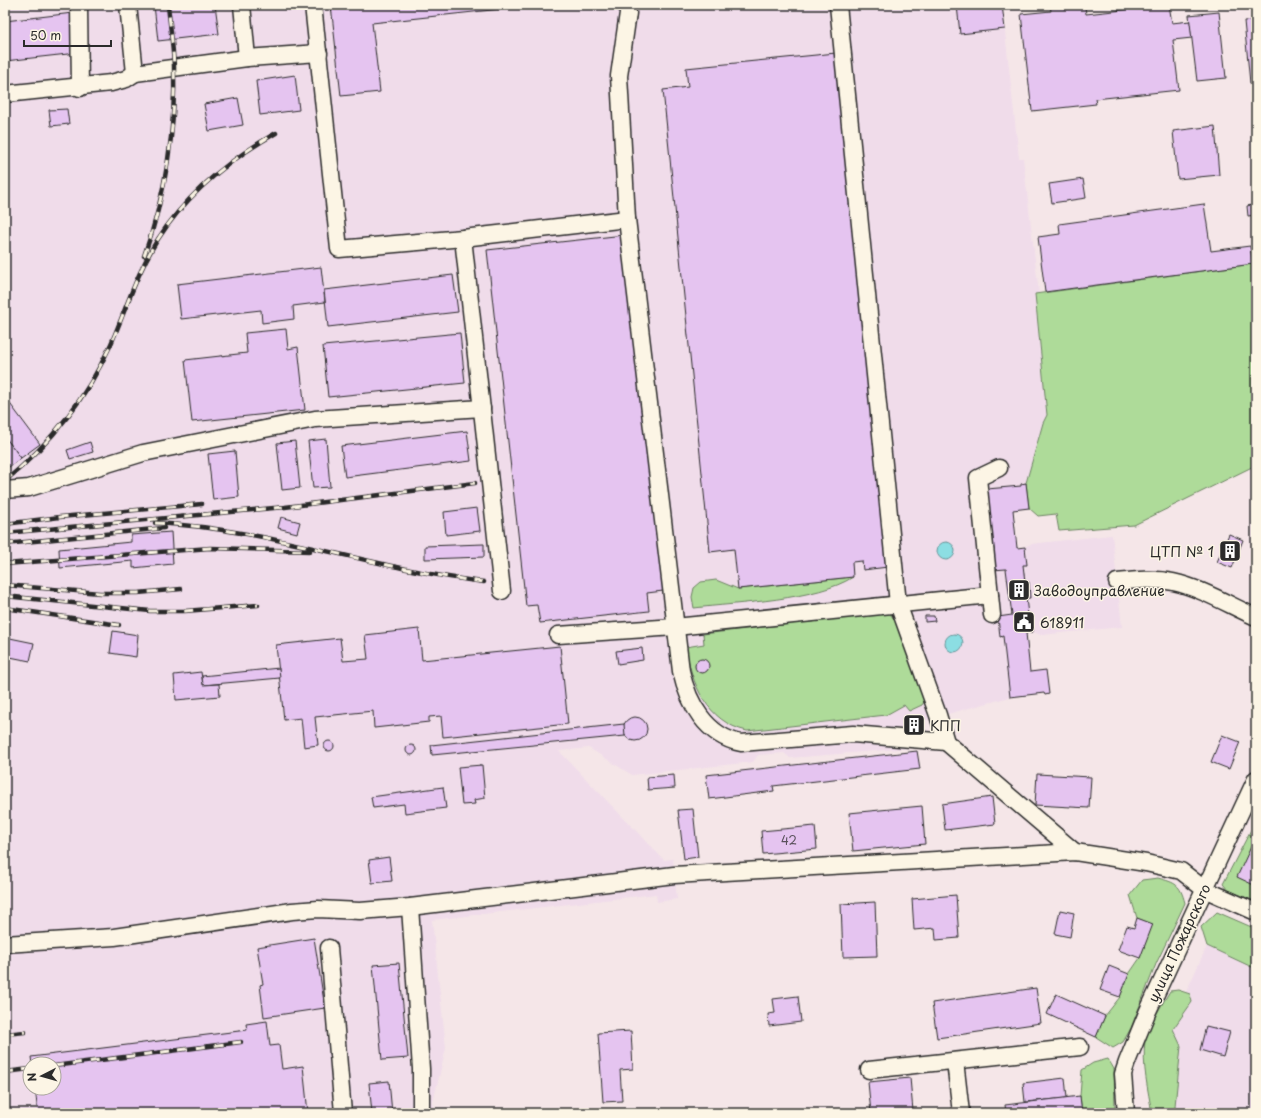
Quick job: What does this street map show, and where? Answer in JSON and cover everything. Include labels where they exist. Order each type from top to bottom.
[{"type":"street","points":[[79,5],[80,88]]},
{"type":"street","points":[[128,5],[135,73]]},
{"type":"street","points":[[242,5],[248,58]]},
{"type":"street","points":[[313,5],[339,249],[464,238],[627,219]]},
{"type":"street","points":[[627,5],[628,13],[618,76],[627,219],[675,627],[681,671],[688,696],[701,718],[715,732],[733,742],[751,744],[853,734],[946,742]]},
{"type":"street","points":[[838,5],[898,604],[938,715],[946,742],[1075,852]]},
{"type":"street","points":[[5,94],[80,88],[126,79],[135,73],[248,58],[319,53]]},
{"type":"street","points":[[464,238],[502,591]]},
{"type":"street","points":[[5,490],[29,488],[143,453],[315,419],[482,408]]},
{"type":"street","points":[[992,615],[978,478],[999,468]]},
{"type":"street","points":[[1117,582],[1144,580],[1172,582],[1186,585],[1256,617]]},
{"type":"street","points":[[558,635],[675,627],[990,595]]},
{"type":"street","name":"улица Пожарского","points":[[1126,1113],[1123,1074],[1127,1062],[1147,1012],[1256,779]]},
{"type":"street","points":[[5,944],[114,937],[292,911],[318,909],[360,911],[410,908],[674,875],[1075,852],[1146,863],[1180,871],[1204,889],[1256,912]]},
{"type":"street","points":[[410,908],[421,1070],[421,1113]]},
{"type":"street","points":[[330,948],[343,1113]]},
{"type":"street","points":[[869,1070],[1080,1047]]},
{"type":"street","points":[[955,1061],[961,1113]]},
{"type":"shaded area","points":[[5,5],[1002,5],[1019,158],[1023,158],[1039,294],[1035,295],[1047,415],[1043,423],[1026,483],[1029,508],[1013,510],[1017,548],[1031,544],[1112,535],[1122,627],[1041,635],[1033,632],[1026,633],[1030,671],[1046,670],[1049,694],[1045,695],[1044,693],[1010,697],[918,722],[911,748],[790,758],[784,753],[758,755],[753,762],[632,775],[589,748],[559,751],[664,860],[673,859],[677,899],[657,902],[656,894],[432,920],[446,1048],[433,1102],[434,1113],[5,1113]]},
{"type":"shaded area","points":[[1207,946],[1256,969],[1256,1113],[1176,1113],[1172,1029],[1192,1002],[1190,994],[1186,992]]},
{"type":"green space","points":[[1256,261],[1256,465],[1134,525],[1059,531],[1056,514],[1038,516],[1029,508],[1026,483],[1043,423],[1047,415],[1035,294],[1253,264]]},
{"type":"green space","points":[[853,577],[838,585],[819,591],[799,596],[754,602],[694,608],[692,597],[694,588],[701,582],[716,580],[738,589]]},
{"type":"green space","points":[[886,613],[890,614],[895,620],[926,699],[922,705],[909,711],[904,705],[886,715],[747,731],[733,726],[721,719],[711,710],[697,687],[688,661],[686,647],[704,644],[703,634]]},
{"type":"green space","points":[[1256,820],[1256,902],[1228,890],[1223,884]]},
{"type":"green space","points":[[1158,878],[1176,885],[1181,892],[1185,903],[1156,964],[1131,1028],[1123,1042],[1113,1048],[1096,1037],[1105,1016],[1120,997],[1129,974],[1140,958],[1152,924],[1137,918],[1130,895],[1142,880]]},
{"type":"green space","points":[[1217,912],[1256,929],[1256,969],[1207,946],[1201,927]]},
{"type":"green space","points":[[1178,990],[1190,994],[1192,1002],[1173,1029],[1181,1046],[1175,1106],[1176,1113],[1152,1113],[1145,1068],[1144,1050],[1146,1036],[1170,991]]},
{"type":"green space","points":[[1108,1059],[1114,1069],[1115,1109],[1113,1113],[1082,1113],[1080,1096],[1082,1070],[1093,1063]]},
{"type":"water","points":[[942,542],[950,542],[955,547],[953,558],[950,560],[942,560],[937,555],[937,547]]},
{"type":"water","points":[[950,634],[958,634],[963,639],[961,650],[958,652],[950,652],[945,647],[945,639]]},
{"type":"building","points":[[154,5],[215,5],[219,34],[158,41]]},
{"type":"building","points":[[331,5],[538,5],[372,23],[380,92],[341,96]]},
{"type":"building","points":[[957,5],[1002,5],[1005,29],[960,34]]},
{"type":"building","points":[[1050,5],[1065,5],[1065,9],[1085,7],[1086,14],[1169,5],[1172,23],[1190,21],[1192,38],[1173,40],[1179,90],[1095,99],[1096,104],[1032,111],[1021,14],[1051,11]]},
{"type":"building","points":[[1219,12],[1226,78],[1197,81],[1189,15]]},
{"type":"building","points":[[73,13],[77,53],[5,61],[5,21]]},
{"type":"building","points":[[1256,20],[1256,83],[1250,83],[1244,21]]},
{"type":"building","points":[[836,53],[888,567],[863,570],[862,561],[852,562],[853,577],[738,589],[734,549],[710,552],[663,90],[688,87],[686,68]]},
{"type":"building","points":[[295,75],[299,110],[260,115],[256,81]]},
{"type":"building","points":[[238,98],[243,125],[209,131],[204,104]]},
{"type":"building","points":[[67,109],[69,124],[51,126],[49,110]]},
{"type":"building","points":[[1215,126],[1219,175],[1178,179],[1173,131]]},
{"type":"building","points":[[1083,179],[1086,198],[1052,203],[1049,184]]},
{"type":"building","points":[[1204,204],[1211,251],[1250,246],[1253,264],[1045,292],[1038,237],[1060,234],[1059,224]]},
{"type":"building","points":[[1256,204],[1256,215],[1248,216],[1247,206]]},
{"type":"building","points":[[624,235],[663,591],[647,593],[649,611],[540,623],[537,605],[526,606],[487,250]]},
{"type":"building","points":[[321,267],[325,302],[293,306],[294,319],[262,323],[261,310],[181,319],[177,284]]},
{"type":"building","points":[[453,275],[458,312],[328,327],[324,290]]},
{"type":"building","points":[[286,329],[288,349],[298,347],[305,410],[192,422],[185,360],[247,353],[245,333]]},
{"type":"building","points":[[460,333],[465,383],[328,397],[323,346]]},
{"type":"building","points":[[5,397],[40,444],[21,458],[5,437]]},
{"type":"building","points":[[467,431],[471,461],[345,477],[341,446]]},
{"type":"building","points":[[5,437],[21,458],[5,470]]},
{"type":"building","points":[[326,439],[330,487],[313,488],[308,441]]},
{"type":"building","points":[[295,441],[300,488],[282,490],[277,443]]},
{"type":"building","points":[[90,442],[93,452],[70,459],[67,450]]},
{"type":"building","points":[[235,451],[239,497],[213,500],[208,454]]},
{"type":"building","name":"Заводоуправление","points":[[1026,483],[1029,508],[1013,510],[1017,548],[1025,547],[1027,565],[1023,565],[1025,582],[1029,582],[1030,598],[1026,598],[1028,615],[1032,615],[1033,632],[1026,633],[1030,672],[1046,670],[1049,694],[1045,695],[1044,693],[1010,697],[1003,636],[1000,637],[998,617],[1012,615],[1006,569],[993,570],[991,550],[994,550],[987,489],[1021,486],[1021,484]]},
{"type":"building","points":[[477,508],[480,531],[446,535],[444,512]]},
{"type":"building","points":[[281,517],[300,522],[297,533],[278,528]]},
{"type":"building","points":[[171,532],[173,564],[133,568],[133,561],[60,568],[59,549],[131,542],[131,535]]},
{"type":"building","name":"ЦТП № 1","points":[[1229,534],[1243,540],[1232,568],[1217,562]]},
{"type":"building","points":[[484,544],[484,557],[425,559],[425,546]]},
{"type":"building","points":[[925,616],[934,616],[935,621],[925,622]]},
{"type":"building","points":[[419,629],[422,660],[560,646],[568,724],[443,737],[441,716],[429,717],[429,722],[374,728],[373,711],[315,717],[318,745],[304,747],[301,718],[284,720],[276,645],[340,638],[343,661],[368,659],[365,635]]},
{"type":"building","points":[[113,631],[138,635],[136,657],[110,653]]},
{"type":"building","points":[[5,637],[34,643],[30,661],[5,656]]},
{"type":"building","points":[[642,648],[643,660],[618,664],[616,651]]},
{"type":"building","points":[[699,659],[705,659],[709,663],[709,669],[705,673],[699,673],[695,669],[695,663]]},
{"type":"building","points":[[279,668],[280,678],[203,685],[202,676]]},
{"type":"building","points":[[201,672],[203,685],[219,684],[220,696],[176,700],[174,675]]},
{"type":"building","points":[[635,717],[640,718],[646,724],[646,734],[640,740],[635,741],[630,740],[624,734],[623,729],[624,724],[630,718]]},
{"type":"building","name":"КПП","points":[[911,721],[918,722],[918,730],[911,729]]},
{"type":"building","points":[[624,724],[625,736],[432,755],[431,745]]},
{"type":"building","points":[[1222,735],[1240,742],[1229,769],[1211,762]]},
{"type":"building","points":[[327,741],[331,741],[334,746],[331,751],[327,751],[324,748],[324,744]]},
{"type":"building","points":[[411,745],[416,750],[411,755],[406,750]]},
{"type":"building","points":[[917,751],[920,769],[773,786],[774,791],[709,799],[706,775]]},
{"type":"building","points":[[482,765],[485,798],[474,800],[475,804],[462,805],[458,767]]},
{"type":"building","points":[[1037,774],[1091,777],[1089,808],[1035,805]]},
{"type":"building","points":[[674,775],[675,788],[648,790],[647,777]]},
{"type":"building","points":[[443,787],[446,808],[405,813],[404,804],[373,808],[371,797]]},
{"type":"building","points":[[992,797],[995,824],[945,830],[942,804]]},
{"type":"building","points":[[922,806],[925,844],[853,851],[849,813]]},
{"type":"building","points":[[693,809],[698,857],[684,859],[678,810]]},
{"type":"building","points":[[815,826],[817,849],[763,854],[761,831]]},
{"type":"building","points":[[1256,836],[1256,886],[1237,877]]},
{"type":"building","points":[[389,857],[392,881],[372,883],[369,860]]},
{"type":"building","points":[[956,895],[959,938],[936,940],[935,928],[914,930],[912,899]]},
{"type":"building","points":[[875,902],[877,956],[843,957],[841,904]]},
{"type":"building","points":[[1060,910],[1074,913],[1070,937],[1055,934]]},
{"type":"building","points":[[1137,918],[1153,924],[1140,958],[1118,950],[1127,926],[1134,928]]},
{"type":"building","points":[[314,938],[325,1008],[264,1017],[260,985],[263,984],[257,947]]},
{"type":"building","points":[[399,963],[408,1058],[382,1060],[373,965]]},
{"type":"building","points":[[1109,966],[1129,974],[1120,997],[1100,990]]},
{"type":"building","points":[[1036,988],[1041,1023],[937,1038],[932,1003]]},
{"type":"building","points":[[1056,994],[1105,1016],[1096,1037],[1047,1014]]},
{"type":"building","points":[[798,996],[801,1022],[769,1026],[768,1014],[775,1013],[773,999]]},
{"type":"building","points":[[267,1021],[270,1046],[279,1045],[282,1069],[303,1066],[308,1113],[38,1113],[36,1096],[62,1096],[62,1056],[39,1056],[247,1030],[246,1024]]},
{"type":"building","points":[[1206,1026],[1230,1032],[1223,1057],[1200,1050]]},
{"type":"building","points":[[631,1031],[633,1069],[620,1070],[622,1101],[603,1102],[598,1033]]},
{"type":"building","points":[[910,1078],[913,1111],[871,1113],[868,1082]]},
{"type":"building","points":[[1065,1078],[1067,1098],[1025,1102],[1023,1083]]},
{"type":"building","points":[[389,1081],[392,1113],[372,1113],[369,1083]]},
{"type":"building","points":[[1080,1096],[1082,1113],[1006,1113],[1005,1105]]},
{"type":"railway","points":[[144,256],[158,210],[168,162],[171,138],[174,66],[168,5]]},
{"type":"railway","points":[[5,481],[52,435],[79,401],[91,383],[111,344],[144,264],[158,239],[182,207],[226,166],[242,154],[276,133]]},
{"type":"railway","points":[[5,533],[285,507],[475,483]]},
{"type":"railway","points":[[5,524],[60,517],[202,504]]},
{"type":"railway","points":[[155,523],[197,526],[238,532],[402,568],[484,582]]},
{"type":"railway","points":[[5,544],[164,528]]},
{"type":"railway","points":[[5,564],[210,548],[310,551]]},
{"type":"railway","points":[[5,585],[100,593],[138,593],[181,589]]},
{"type":"railway","points":[[5,596],[150,611],[185,611],[258,605]]},
{"type":"railway","points":[[5,608],[119,625]]},
{"type":"railway","points":[[5,1034],[25,1032]]},
{"type":"railway","points":[[62,1065],[241,1042]]},
{"type":"railway","points":[[5,1072],[22,1070]]},
{"type":"place","name":"ЦТП № 1","points":[[1230,551]]},
{"type":"place","name":"Заводоуправление","points":[[1019,590]]},
{"type":"place","name":"618911","points":[[1024,622]]},
{"type":"place","name":"КПП","points":[[914,725]]}]
